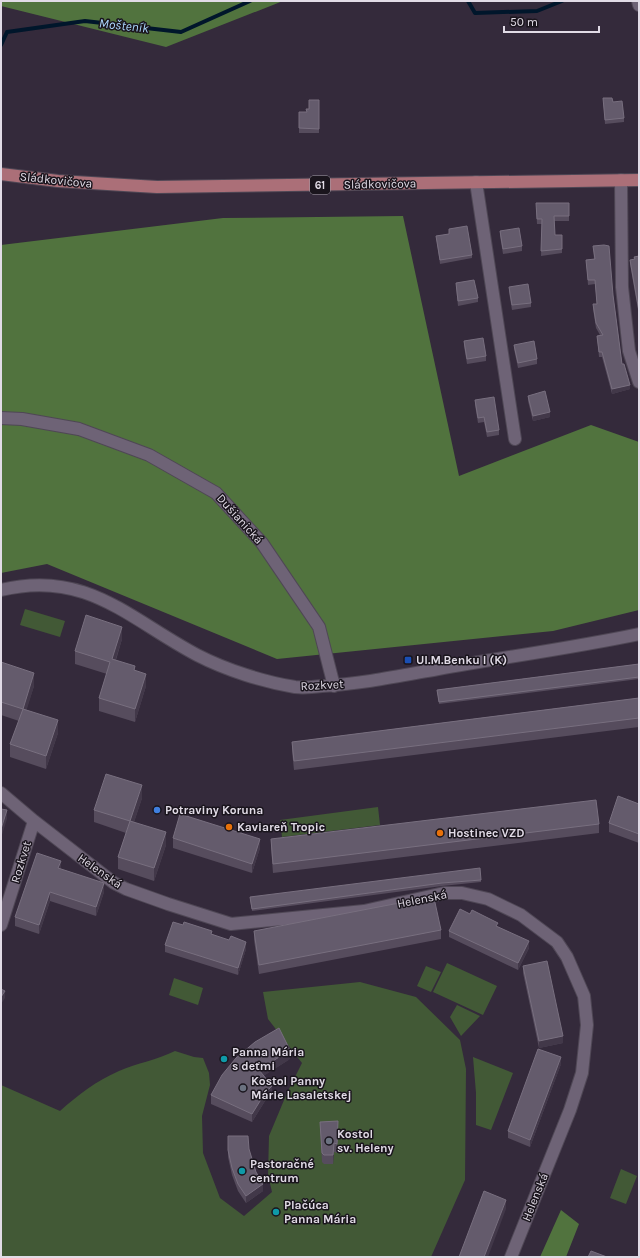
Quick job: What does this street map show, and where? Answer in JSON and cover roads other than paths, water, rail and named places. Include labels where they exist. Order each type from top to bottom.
[{"type":"main road","name":"Sládkovičova","points":[[1,174],[58,181],[157,187],[639,180]]},
{"type":"street","points":[[638,1],[639,5]]},
{"type":"street","points":[[621,180],[622,287],[629,351],[639,382]]},
{"type":"street","points":[[476,182],[515,438]]},
{"type":"street","name":"Dušianická","points":[[1,418],[22,419],[79,429],[149,455],[216,493],[262,543],[319,627],[334,686]]},
{"type":"street","name":"Rozkvet","points":[[1,590],[21,585],[60,586],[96,595],[128,612],[198,655],[265,681],[298,688],[334,686],[575,647],[639,634]]},
{"type":"street","name":"Helenská","points":[[1,793],[34,821],[114,883],[126,889],[168,904],[231,924],[364,910],[444,893],[462,893],[488,899],[521,914],[557,942],[567,957],[584,996],[587,1025],[582,1073],[570,1110],[511,1257]]},
{"type":"street","name":"Rozkvet","points":[[1,925],[34,821]]},
{"type":"waterway","name":"Mošteník","points":[[1,45],[7,32],[85,21],[181,32],[250,1]]},
{"type":"waterway","name":"Mošteník","points":[[468,1],[475,13],[537,11],[562,1]]},
{"type":"place","name":"Ul.M.Benku I (K)","points":[[408,660]]},
{"type":"place","name":"Potraviny Koruna","points":[[157,810]]},
{"type":"place","name":"Kaviareň Tropic","points":[[229,827]]},
{"type":"place","name":"Hostinec VZD","points":[[440,833]]},
{"type":"place","name":"Panna Mária s deťmi","points":[[224,1059]]},
{"type":"place","name":"Kostol Panny Márie Lasaletskej","points":[[243,1088]]},
{"type":"place","name":"Kostol sv. Heleny","points":[[329,1141]]},
{"type":"place","name":"Pastoračné centrum","points":[[242,1171]]},
{"type":"place","name":"Plačúca Panna Mária","points":[[276,1212]]}]
